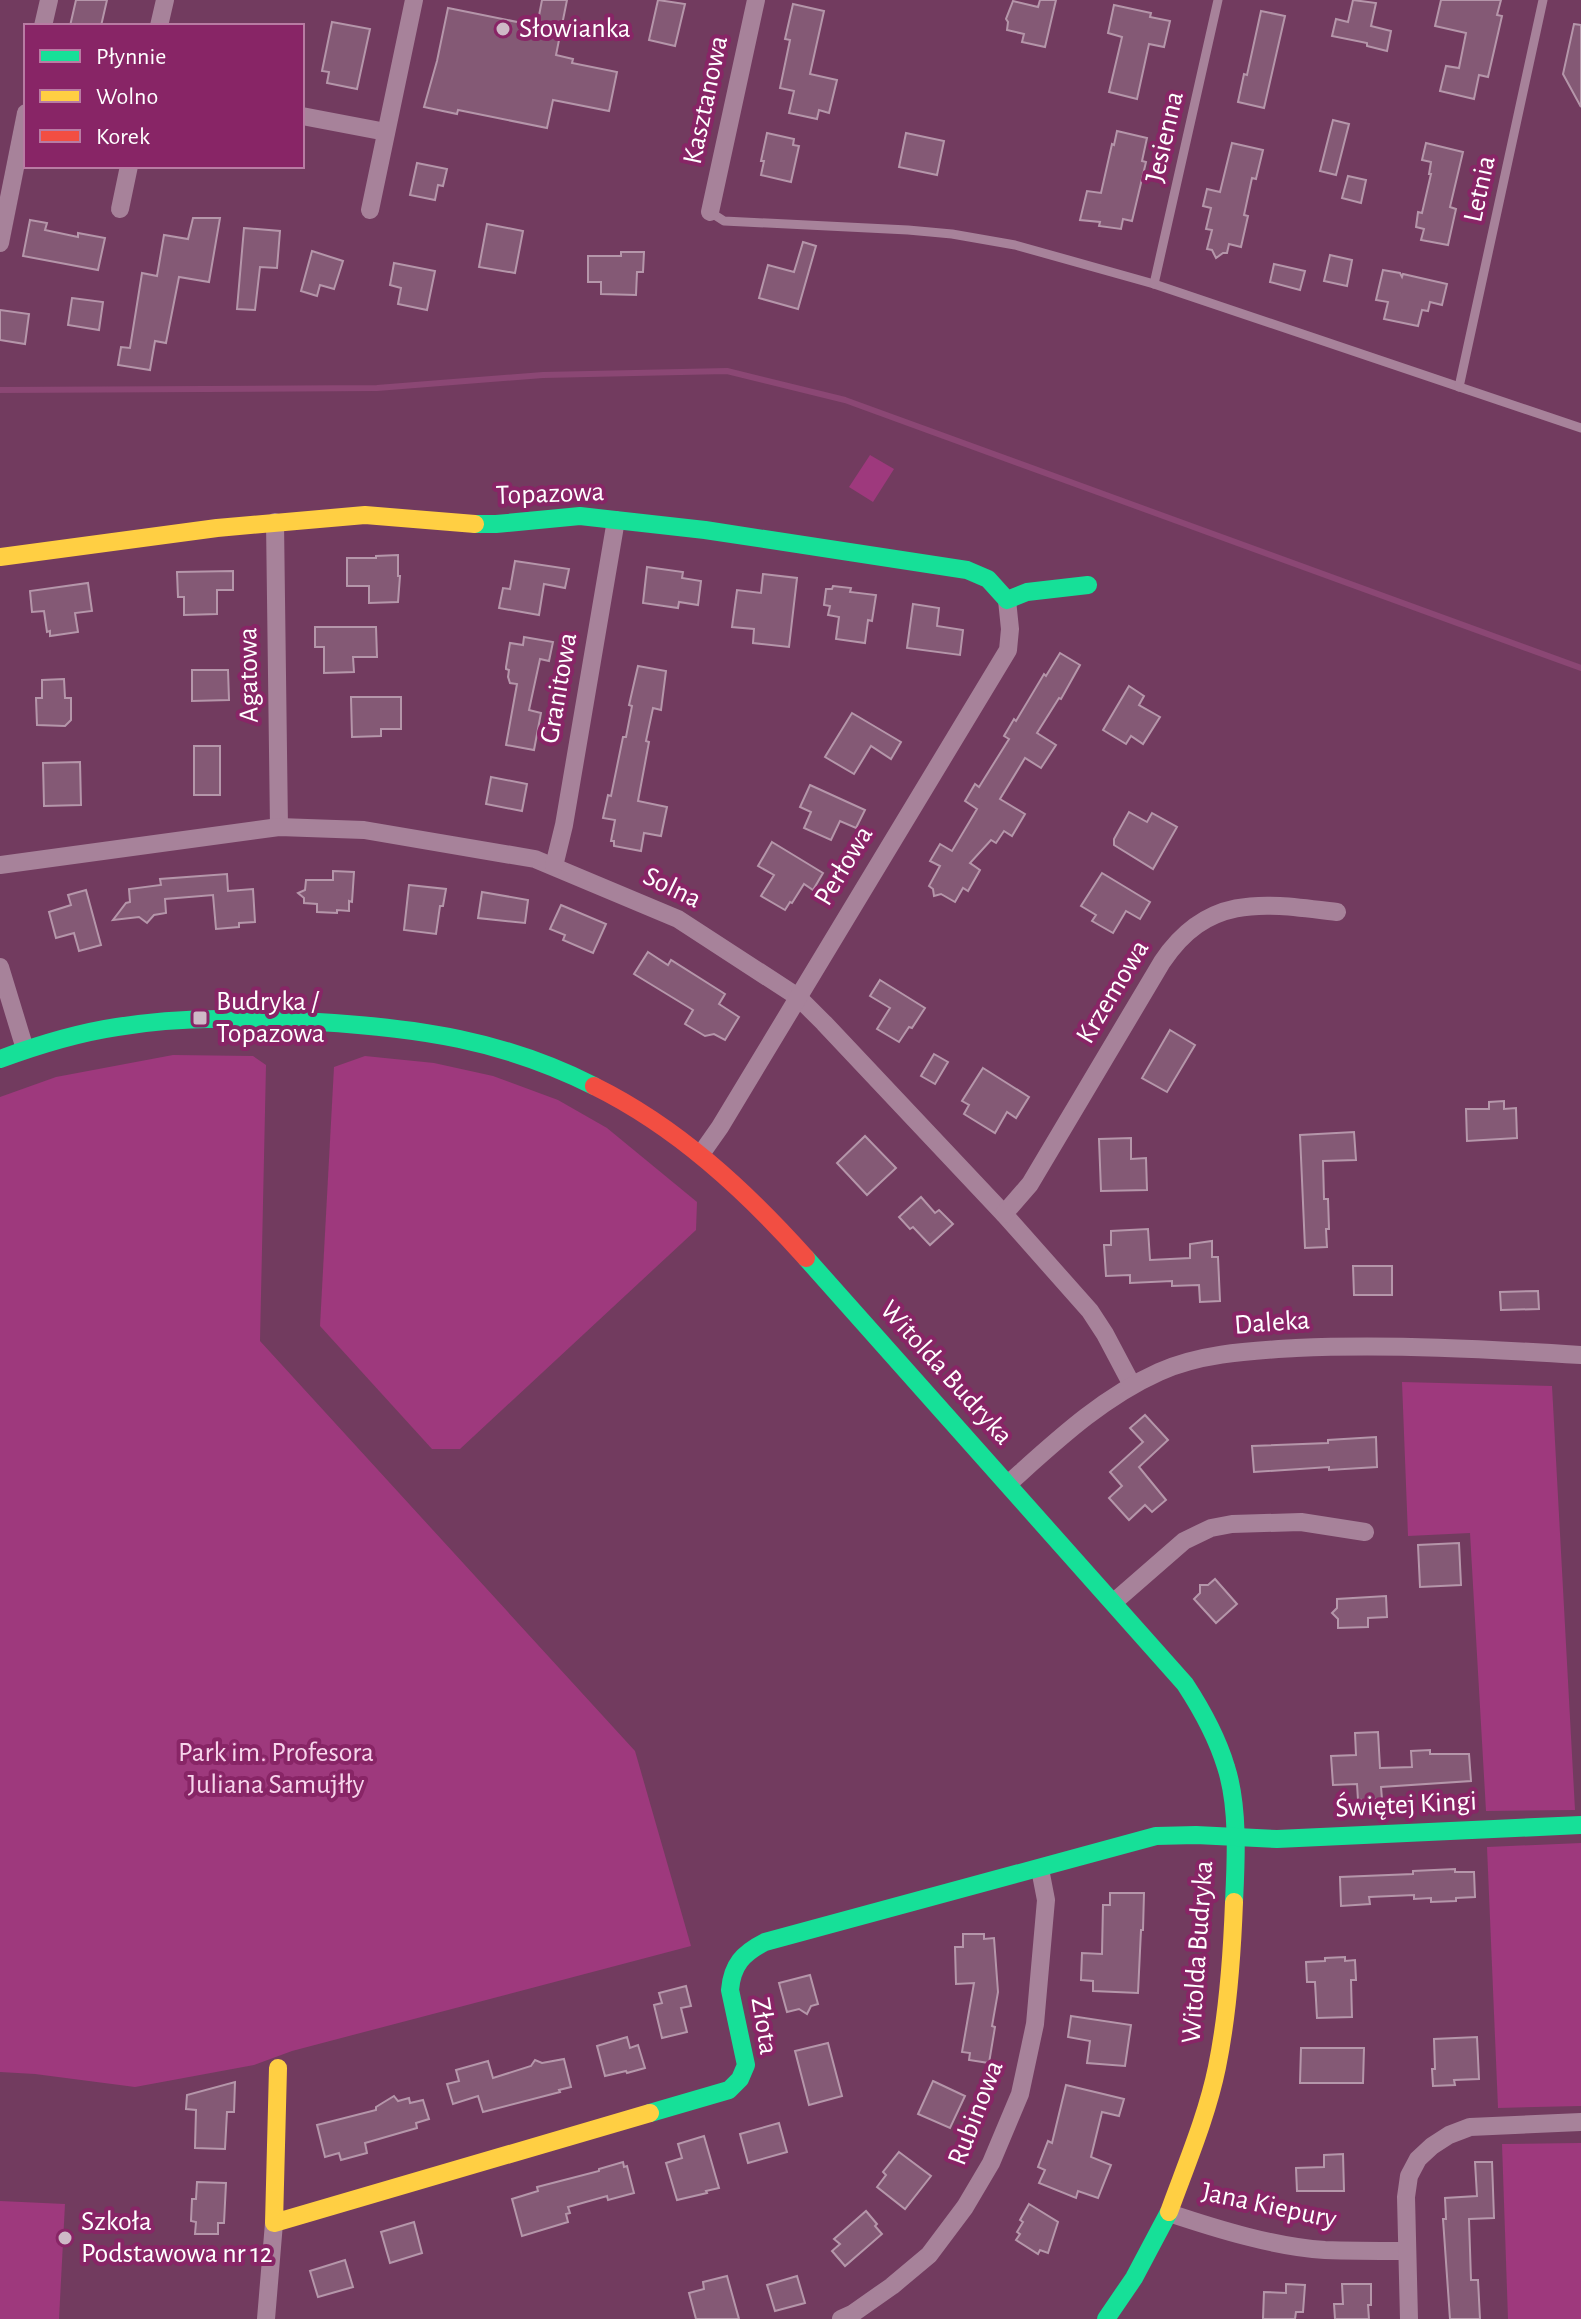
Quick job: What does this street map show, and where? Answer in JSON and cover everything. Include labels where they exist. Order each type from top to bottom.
[{"type":"street","points":[[43,24],[49,0]]},
{"type":"street","points":[[159,24],[165,0]]},
{"type":"street","points":[[370,210],[414,0]]},
{"type":"street","name":"Kasztanowa","points":[[710,212],[756,0]]},
{"type":"street","points":[[304,116],[386,132]]},
{"type":"street","points":[[0,243],[24,123]]},
{"type":"street","points":[[120,209],[129,168]]},
{"type":"street","name":"Topazowa","points":[[0,557],[275,522],[365,515],[458,524],[496,524],[580,516],[720,532],[967,570],[988,579],[1007,600]]},
{"type":"street","name":"Granitowa","points":[[554,866],[564,825],[616,520]]},
{"type":"street","name":"Agatowa","points":[[275,522],[279,827]]},
{"type":"street","points":[[1007,600],[1027,592],[1088,585]]},
{"type":"street","name":"Perłowa","points":[[701,1154],[1008,650],[1010,629],[1007,600]]},
{"type":"street","name":"Solna","points":[[0,865],[279,827],[364,830],[535,859],[678,919],[798,997],[1004,1214],[1090,1311],[1132,1385]]},
{"type":"street","name":"Krzemowa","points":[[1004,1214],[1030,1184],[1162,962],[1189,929],[1202,919],[1222,911],[1254,906],[1337,912]]},
{"type":"street","points":[[0,967],[25,1049]]},
{"type":"street","name":"Witolda Budryka","points":[[0,1059],[96,1030],[200,1018],[420,1030],[495,1048],[573,1075],[631,1106],[701,1154],[765,1212],[1114,1602],[1185,1684],[1203,1712],[1227,1768],[1234,1837],[1232,1946],[1223,2035],[1207,2106],[1169,2213],[1134,2278],[1106,2319]]},
{"type":"street","name":"Daleka","points":[[1008,1484],[1086,1416],[1132,1385],[1187,1362],[1258,1350],[1340,1346],[1581,1355]]},
{"type":"street","points":[[1114,1602],[1184,1541],[1211,1528],[1232,1524],[1301,1522],[1365,1532]]},
{"type":"street","name":"Świętej Kingi","points":[[1234,1837],[1277,1839],[1581,1825]]},
{"type":"street","name":"Złota","points":[[274,2223],[729,2090],[740,2079],[746,2065],[730,1990],[733,1970],[743,1954],[765,1942],[1156,1836],[1234,1837]]},
{"type":"street","name":"Rubinowa","points":[[841,2319],[910,2272],[929,2255],[965,2207],[991,2163],[1020,2094],[1035,2024],[1046,1900],[1040,1869]]},
{"type":"street","points":[[266,2319],[274,2223],[278,2068]]},
{"type":"street","points":[[1409,2319],[1406,2197],[1409,2176],[1418,2159],[1449,2135],[1470,2127],[1581,2122]]},
{"type":"street","name":"Jana Kiepury","points":[[1169,2213],[1208,2225],[1323,2250],[1406,2251]]},
{"type":"lane","name":"Jesienna","points":[[1154,284],[1218,0]]},
{"type":"lane","name":"Letnia","points":[[1459,387],[1543,0]]},
{"type":"lane","points":[[710,212],[724,221],[908,230],[1015,245],[1154,284],[1581,428]]},
{"type":"green space","points":[[870,455],[894,469],[873,502],[849,487]]},
{"type":"green space","name":"Park im. Profesora Juliana Samujłły","points":[[173,1055],[253,1056],[266,1065],[260,1341],[635,1751],[691,1946],[292,2051],[254,2065],[135,2087],[0,2072],[0,1097],[56,1077]]},
{"type":"green space","points":[[365,1056],[434,1063],[493,1076],[558,1100],[607,1128],[697,1202],[696,1230],[460,1449],[432,1449],[320,1326],[334,1067]]},
{"type":"green space","points":[[1402,1382],[1552,1386],[1575,1810],[1486,1811],[1470,1533],[1408,1536]]},
{"type":"green space","points":[[1581,1843],[1581,2106],[1498,2108],[1487,1847]]},
{"type":"green space","points":[[1581,2143],[1581,2319],[1508,2319],[1502,2144]]},
{"type":"green space","points":[[0,2201],[65,2204],[59,2319],[0,2319]]},
{"type":"building","points":[[76,0],[107,0],[101,24],[70,24]]},
{"type":"building","points":[[542,0],[567,0],[556,55],[573,59],[572,63],[617,72],[609,111],[553,100],[547,128],[458,110],[457,114],[424,107],[448,8],[537,26]]},
{"type":"building","points":[[658,0],[685,4],[675,46],[649,40]]},
{"type":"building","points":[[1040,0],[1056,0],[1045,47],[1022,42],[1024,34],[1007,30],[1006,19],[1013,1],[1038,7]]},
{"type":"building","points":[[1353,0],[1376,3],[1371,26],[1391,31],[1387,51],[1367,46],[1367,43],[1332,36],[1336,19],[1348,22]]},
{"type":"building","points":[[1441,0],[1501,0],[1497,15],[1502,16],[1488,77],[1479,75],[1474,99],[1440,91],[1446,66],[1459,68],[1466,33],[1435,26]]},
{"type":"building","points":[[793,4],[824,11],[810,74],[837,80],[829,113],[819,110],[817,119],[789,113],[794,91],[780,88],[790,40],[785,39]]},
{"type":"building","points":[[1114,5],[1151,13],[1150,17],[1170,21],[1164,47],[1149,44],[1137,99],[1109,92],[1122,37],[1108,33]]},
{"type":"building","points":[[1261,11],[1285,16],[1264,108],[1238,102]]},
{"type":"building","points":[[332,22],[370,29],[357,89],[327,83],[329,72],[322,71]]},
{"type":"building","points":[[1574,24],[1581,25],[1581,107],[1563,74]]},
{"type":"building","points":[[1333,120],[1349,124],[1336,175],[1320,171]]},
{"type":"building","points":[[1117,131],[1147,138],[1142,161],[1146,162],[1132,221],[1123,219],[1121,229],[1080,220],[1087,191],[1101,193]]},
{"type":"building","points":[[767,133],[794,139],[793,145],[799,146],[791,182],[761,175]]},
{"type":"building","points":[[906,133],[944,141],[937,175],[899,167]]},
{"type":"building","points":[[1232,143],[1263,150],[1256,179],[1252,178],[1241,247],[1229,244],[1227,253],[1216,258],[1212,250],[1207,249],[1212,230],[1206,229],[1211,208],[1203,206],[1207,189],[1220,192]]},
{"type":"building","points":[[1426,143],[1463,152],[1450,207],[1456,209],[1448,245],[1421,240],[1424,229],[1416,227],[1431,174],[1431,162],[1422,160]]},
{"type":"building","points":[[417,163],[447,169],[443,186],[438,185],[435,200],[410,195]]},
{"type":"building","points":[[1348,176],[1366,180],[1361,203],[1342,198]]},
{"type":"building","points":[[193,218],[220,218],[209,282],[179,277],[166,343],[155,341],[150,370],[118,365],[121,347],[130,348],[142,273],[157,276],[164,235],[188,239]]},
{"type":"building","points":[[30,220],[47,223],[45,230],[78,237],[78,233],[105,238],[98,270],[23,256]]},
{"type":"building","points":[[487,224],[523,231],[515,273],[479,267]]},
{"type":"building","points":[[244,228],[280,231],[277,268],[260,267],[255,310],[237,309]]},
{"type":"building","points":[[803,242],[816,246],[798,309],[759,298],[768,265],[794,272]]},
{"type":"building","points":[[312,251],[343,261],[334,289],[320,285],[317,296],[301,291]]},
{"type":"building","points":[[621,252],[644,252],[643,272],[637,272],[636,295],[601,294],[601,282],[588,282],[588,256],[621,256]]},
{"type":"building","points":[[1330,255],[1352,260],[1347,286],[1324,281]]},
{"type":"building","points":[[394,263],[435,271],[427,310],[398,304],[401,288],[390,285]]},
{"type":"building","points":[[1274,264],[1305,271],[1300,290],[1270,282]]},
{"type":"building","points":[[1383,270],[1400,273],[1402,277],[1403,274],[1447,284],[1442,305],[1430,302],[1428,311],[1422,310],[1418,326],[1384,319],[1388,302],[1376,300]]},
{"type":"building","points":[[72,298],[103,302],[99,330],[68,325]]},
{"type":"building","points":[[0,310],[29,314],[25,344],[0,340]]},
{"type":"building","points":[[398,555],[398,602],[369,603],[369,586],[347,586],[347,558]]},
{"type":"building","points":[[515,561],[569,569],[565,588],[544,584],[539,615],[499,608],[503,588],[510,589]]},
{"type":"building","points":[[647,567],[683,572],[682,578],[701,581],[698,605],[679,602],[678,608],[643,603]]},
{"type":"building","points":[[233,571],[233,590],[217,590],[217,614],[184,615],[184,597],[178,597],[177,572]]},
{"type":"building","points":[[763,574],[797,578],[789,647],[753,643],[754,629],[732,627],[737,590],[761,593]]},
{"type":"building","points":[[88,583],[92,611],[75,613],[78,632],[50,636],[44,611],[32,612],[30,591]]},
{"type":"building","points":[[833,586],[876,595],[865,643],[836,639],[839,617],[828,615],[830,606],[824,605],[826,589]]},
{"type":"building","points":[[913,604],[939,608],[937,626],[963,630],[960,655],[907,648]]},
{"type":"building","points":[[315,627],[376,627],[377,657],[353,657],[354,672],[324,673],[324,647],[315,647]]},
{"type":"building","points":[[524,637],[553,642],[549,661],[540,659],[529,710],[541,713],[534,750],[506,745],[517,684],[510,683],[509,670],[506,669],[510,643],[523,645]]},
{"type":"building","points":[[1060,653],[1080,665],[1037,733],[1056,745],[1041,768],[1025,758],[1000,799],[1025,814],[1012,836],[1004,831],[996,843],[991,840],[970,863],[980,870],[968,891],[963,888],[955,902],[941,894],[934,896],[929,886],[940,866],[930,861],[940,844],[952,851],[977,809],[965,801],[975,784],[979,787],[1009,739],[1004,736],[1014,719],[1016,721]]},
{"type":"building","points":[[638,666],[666,671],[661,710],[653,708],[638,801],[667,807],[661,836],[644,833],[641,851],[614,846],[614,841],[611,841],[615,820],[603,818],[608,795],[611,796],[623,737],[626,737]]},
{"type":"building","points":[[192,670],[228,670],[229,700],[192,701]]},
{"type":"building","points":[[64,679],[65,698],[71,698],[71,720],[65,726],[37,725],[36,698],[42,698],[42,680]]},
{"type":"building","points":[[1129,686],[1144,696],[1139,705],[1160,717],[1143,744],[1131,736],[1126,744],[1103,730]]},
{"type":"building","points":[[351,697],[401,697],[401,729],[381,729],[381,736],[352,737]]},
{"type":"building","points":[[852,713],[901,742],[891,759],[871,746],[854,774],[825,757]]},
{"type":"building","points":[[194,746],[220,746],[220,795],[194,795]]},
{"type":"building","points":[[80,762],[81,805],[44,806],[43,763]]},
{"type":"building","points":[[491,777],[527,784],[522,811],[486,804]]},
{"type":"building","points":[[810,785],[865,810],[856,828],[840,821],[831,840],[804,828],[811,812],[800,807]]},
{"type":"building","points":[[1129,812],[1147,822],[1152,813],[1177,827],[1153,869],[1114,845],[1114,839]]},
{"type":"building","points":[[772,842],[823,873],[813,890],[804,884],[785,910],[761,896],[774,875],[758,866]]},
{"type":"building","points":[[333,871],[354,872],[349,911],[317,912],[317,904],[304,903],[304,898],[298,893],[305,890],[306,880],[333,880]]},
{"type":"building","points":[[1102,873],[1150,902],[1140,919],[1126,911],[1113,933],[1092,921],[1096,915],[1081,906]]},
{"type":"building","points":[[227,874],[228,891],[253,889],[255,922],[216,929],[213,895],[165,899],[166,913],[154,915],[147,923],[139,917],[113,920],[130,902],[129,889],[161,885],[160,879]]},
{"type":"building","points":[[409,885],[446,889],[436,934],[404,930]]},
{"type":"building","points":[[86,890],[101,945],[79,951],[74,933],[56,938],[49,912],[71,905],[68,895]]},
{"type":"building","points":[[482,892],[528,900],[525,923],[478,918]]},
{"type":"building","points":[[561,905],[606,924],[593,953],[563,940],[565,935],[550,929]]},
{"type":"building","points":[[648,952],[668,965],[671,960],[725,994],[719,1004],[739,1017],[725,1040],[714,1034],[705,1036],[685,1024],[693,1010],[634,974]]},
{"type":"building","points":[[880,980],[925,1008],[899,1042],[877,1029],[890,1008],[870,996]]},
{"type":"building","points":[[1170,1030],[1195,1045],[1167,1092],[1142,1078]]},
{"type":"building","points":[[934,1054],[948,1062],[935,1084],[921,1076]]},
{"type":"building","points":[[983,1068],[1029,1097],[1016,1118],[1007,1112],[995,1133],[964,1114],[969,1105],[962,1101]]},
{"type":"building","points":[[1504,1101],[1504,1109],[1516,1108],[1517,1138],[1467,1141],[1466,1109],[1489,1109],[1489,1102]]},
{"type":"building","points":[[1354,1132],[1356,1160],[1323,1161],[1324,1199],[1328,1199],[1327,1247],[1305,1248],[1300,1135]]},
{"type":"building","points":[[865,1136],[896,1168],[867,1195],[837,1163]]},
{"type":"building","points":[[1131,1138],[1131,1159],[1146,1158],[1147,1190],[1101,1191],[1099,1139]]},
{"type":"building","points":[[921,1197],[935,1213],[939,1210],[953,1224],[930,1245],[899,1217]]},
{"type":"building","points":[[1148,1229],[1150,1260],[1190,1258],[1190,1244],[1212,1241],[1212,1257],[1218,1257],[1220,1301],[1200,1302],[1199,1285],[1172,1286],[1172,1281],[1130,1283],[1130,1275],[1106,1276],[1104,1245],[1111,1245],[1111,1231]]},
{"type":"building","points":[[1353,1266],[1392,1266],[1392,1295],[1354,1295]]},
{"type":"building","points":[[1538,1291],[1539,1309],[1501,1310],[1500,1292]]},
{"type":"building","points":[[1145,1415],[1168,1440],[1139,1467],[1166,1500],[1152,1512],[1145,1505],[1129,1520],[1109,1498],[1122,1486],[1110,1472],[1143,1442],[1130,1428]]},
{"type":"building","points":[[1376,1437],[1377,1467],[1254,1472],[1252,1446],[1328,1443],[1328,1440]]},
{"type":"building","points":[[1459,1543],[1461,1585],[1420,1587],[1418,1545]]},
{"type":"building","points":[[1215,1579],[1237,1604],[1216,1623],[1194,1599],[1200,1593],[1200,1585],[1208,1585]]},
{"type":"building","points":[[1386,1596],[1387,1617],[1368,1618],[1368,1627],[1338,1628],[1338,1619],[1332,1613],[1337,1608],[1337,1599]]},
{"type":"building","points":[[1378,1732],[1380,1768],[1412,1767],[1411,1751],[1469,1754],[1471,1781],[1381,1787],[1382,1799],[1358,1800],[1357,1784],[1333,1785],[1331,1756],[1356,1755],[1355,1733]]},
{"type":"building","points":[[1455,1869],[1455,1872],[1474,1872],[1475,1897],[1431,1902],[1431,1898],[1414,1899],[1414,1895],[1369,1897],[1370,1904],[1341,1906],[1340,1877]]},
{"type":"building","points":[[1110,1893],[1144,1893],[1138,1993],[1093,1991],[1093,1981],[1081,1980],[1082,1953],[1102,1954],[1103,1905],[1110,1905]]},
{"type":"building","points":[[963,1934],[984,1934],[984,1939],[994,1938],[998,1992],[989,2063],[969,2060],[970,2053],[962,2052],[974,1983],[956,1984],[955,1947],[963,1947]]},
{"type":"building","points":[[1345,1957],[1345,1961],[1355,1960],[1356,1980],[1351,1980],[1352,2017],[1317,2018],[1315,1982],[1307,1982],[1306,1962]]},
{"type":"building","points":[[810,1975],[818,2004],[811,2006],[807,2014],[799,2009],[787,2012],[779,1983]]},
{"type":"building","points":[[686,1986],[691,2006],[681,2008],[687,2032],[662,2038],[654,2005],[662,2003],[659,1993]]},
{"type":"building","points":[[1071,2016],[1131,2025],[1125,2066],[1087,2063],[1090,2041],[1068,2037]]},
{"type":"building","points":[[627,2037],[630,2048],[638,2045],[645,2068],[605,2076],[597,2046]]},
{"type":"building","points":[[1477,2037],[1479,2079],[1454,2080],[1455,2085],[1433,2086],[1434,2039]]},
{"type":"building","points":[[828,2043],[842,2096],[809,2105],[795,2051]]},
{"type":"building","points":[[1301,2048],[1364,2048],[1363,2083],[1300,2083]]},
{"type":"building","points":[[564,2059],[571,2087],[560,2092],[483,2112],[478,2096],[453,2104],[447,2084],[459,2081],[456,2070],[488,2061],[493,2078],[531,2066],[535,2060],[542,2063]]},
{"type":"building","points":[[933,2081],[965,2096],[950,2128],[918,2114]]},
{"type":"building","points":[[235,2082],[234,2112],[227,2112],[225,2149],[195,2148],[196,2110],[186,2109],[187,2095]]},
{"type":"building","points":[[1066,2085],[1124,2099],[1119,2116],[1102,2112],[1091,2157],[1111,2165],[1098,2198],[1078,2191],[1076,2198],[1039,2183],[1045,2170],[1038,2167],[1048,2141],[1052,2143]]},
{"type":"building","points":[[394,2096],[398,2101],[409,2098],[410,2103],[423,2100],[429,2119],[416,2123],[417,2128],[365,2143],[367,2153],[341,2160],[339,2153],[325,2157],[317,2125],[376,2110]]},
{"type":"building","points":[[779,2123],[787,2152],[748,2163],[740,2134]]},
{"type":"building","points":[[704,2136],[719,2188],[677,2200],[666,2163],[682,2158],[678,2144]]},
{"type":"building","points":[[899,2152],[931,2176],[905,2209],[877,2187],[886,2175],[883,2172]]},
{"type":"building","points":[[1343,2154],[1344,2191],[1297,2191],[1296,2168],[1324,2167],[1324,2155]]},
{"type":"building","points":[[623,2162],[624,2167],[627,2166],[634,2193],[608,2200],[607,2196],[568,2207],[568,2222],[522,2236],[512,2199],[538,2191],[537,2187]]},
{"type":"building","points":[[1475,2162],[1492,2162],[1494,2218],[1469,2219],[1471,2280],[1478,2280],[1480,2319],[1450,2319],[1443,2219],[1446,2219],[1445,2198],[1477,2196]]},
{"type":"building","points":[[197,2182],[226,2183],[224,2223],[218,2223],[218,2234],[195,2234],[196,2222],[191,2221]]},
{"type":"building","points":[[1029,2204],[1058,2222],[1048,2253],[1040,2250],[1038,2254],[1016,2240],[1023,2222],[1020,2220]]},
{"type":"building","points":[[866,2211],[882,2234],[845,2266],[832,2251],[840,2244],[834,2239]]},
{"type":"building","points":[[414,2222],[422,2253],[390,2263],[381,2232]]},
{"type":"building","points":[[345,2260],[353,2287],[318,2297],[310,2271]]},
{"type":"building","points":[[727,2276],[739,2319],[696,2319],[689,2293],[704,2289],[703,2282]]},
{"type":"building","points":[[797,2276],[805,2303],[775,2311],[767,2285]]},
{"type":"building","points":[[1286,2284],[1305,2285],[1303,2312],[1296,2312],[1295,2319],[1263,2319],[1264,2292],[1286,2293]]},
{"type":"building","points":[[1342,2284],[1371,2284],[1369,2319],[1335,2319],[1334,2304],[1343,2304]]},
{"type":"waterway","points":[[0,390],[377,388],[543,375],[727,371],[845,400],[1581,668]]},
{"type":"traffic: fast","points":[[475,524],[580,516],[705,530],[967,570],[988,579],[1007,600],[1027,592],[1088,585]]},
{"type":"traffic: fast","points":[[0,1059],[72,1036],[142,1023],[218,1019],[293,1021],[391,1028],[459,1039],[527,1057],[594,1086]]},
{"type":"traffic: fast","points":[[806,1258],[1185,1684],[1214,1734],[1230,1783],[1236,1834],[1234,1902]]},
{"type":"traffic: fast","points":[[650,2113],[729,2090],[740,2079],[746,2065],[730,1990],[731,1981],[740,1961],[765,1942],[1156,1836],[1277,1839],[1581,1825]]},
{"type":"traffic: fast","points":[[1106,2319],[1134,2278],[1169,2212]]},
{"type":"traffic: slow","points":[[0,557],[217,528],[365,515],[475,524]]},
{"type":"traffic: slow","points":[[1169,2212],[1202,2122],[1217,2067],[1229,1985],[1234,1902]]},
{"type":"traffic: slow","points":[[278,2068],[274,2223],[650,2113]]},
{"type":"traffic: jam","points":[[594,1086],[654,1121],[708,1162],[759,1208],[806,1258]]},
{"type":"place","name":"Słowianka","points":[[503,29]]},
{"type":"place","name":"Budryka / Topazowa","points":[[200,1018]]},
{"type":"place","name":"Szkoła Podstawowa nr 12","points":[[65,2238]]}]
